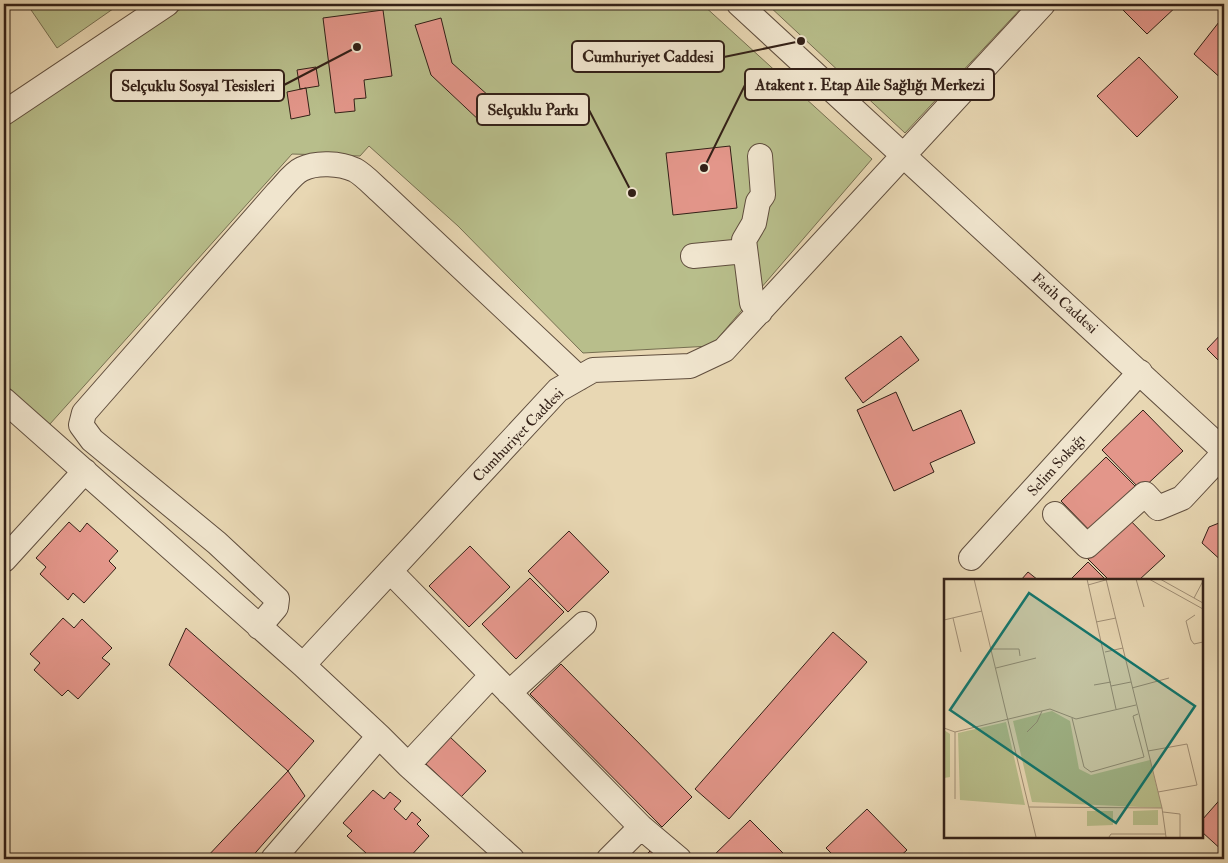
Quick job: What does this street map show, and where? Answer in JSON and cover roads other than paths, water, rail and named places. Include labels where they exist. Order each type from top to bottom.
[{"type":"street","points":[[4,113],[167,4]]},
{"type":"street","name":"Fatih Caddesi","points":[[739,4],[1140,372],[1224,452]]},
{"type":"street","name":"Cumhuriyet Caddesi","points":[[303,666],[558,390],[593,370],[690,366],[724,350],[1043,4]]},
{"type":"street","points":[[760,156],[763,195],[758,202],[754,223],[744,240],[752,303],[760,312]]},
{"type":"street","points":[[259,627],[276,607],[277,599],[217,543],[92,440],[81,425],[84,413],[276,193],[300,169],[314,165],[329,164],[355,170],[381,192],[579,378]]},
{"type":"street","points":[[693,256],[745,251]]},
{"type":"street","name":"Selim Sokağı","points":[[971,558],[1140,372]]},
{"type":"street","points":[[4,400],[303,666],[379,736],[408,766],[512,859]]},
{"type":"street","points":[[1054,514],[1087,546],[1145,494],[1158,508],[1182,498],[1224,452]]},
{"type":"street","points":[[4,560],[85,471]]},
{"type":"street","points":[[390,571],[641,827],[679,859]]},
{"type":"street","points":[[509,693],[584,624]]},
{"type":"street","points":[[408,766],[492,676]]},
{"type":"street","points":[[273,859],[379,736]]},
{"type":"street","points":[[609,859],[641,827]]},
{"type":"place","name":"Cumhuriyet Caddesi","points":[[801,41]]},
{"type":"place","name":"Selçuklu Sosyal Tesisleri","points":[[357,47]]},
{"type":"place","name":"Atakent 1. Etap Aile Sağlığı Merkezi","points":[[704,168]]},
{"type":"place","name":"Selçuklu Parkı","points":[[632,193]]}]
